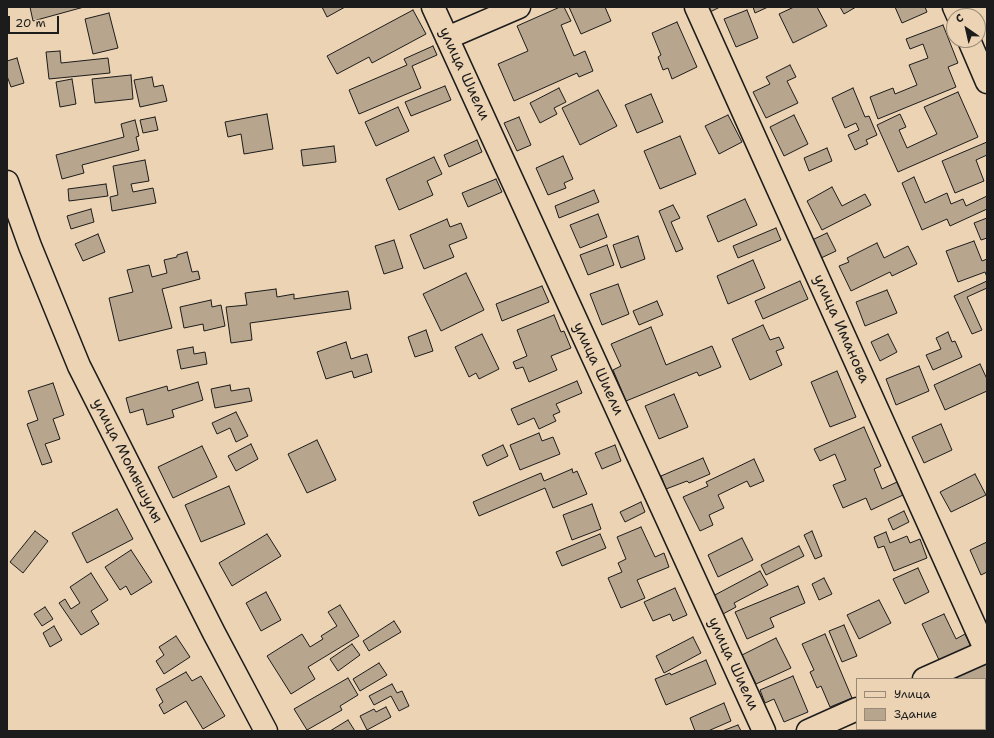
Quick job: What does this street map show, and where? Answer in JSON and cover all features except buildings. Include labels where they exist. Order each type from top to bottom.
[{"type":"street","name":"улица Шиели","points":[[433,7],[764,731]]},
{"type":"street","points":[[447,38],[520,7]]},
{"type":"street","name":"улица Иманова","points":[[696,7],[986,651]]},
{"type":"street","points":[[972,48],[987,82]]},
{"type":"street","name":"улица Момышулы","points":[[7,182],[30,246],[79,366],[214,633],[266,731]]},
{"type":"street","points":[[926,678],[986,651]]},
{"type":"street","points":[[808,731],[856,709]]}]
